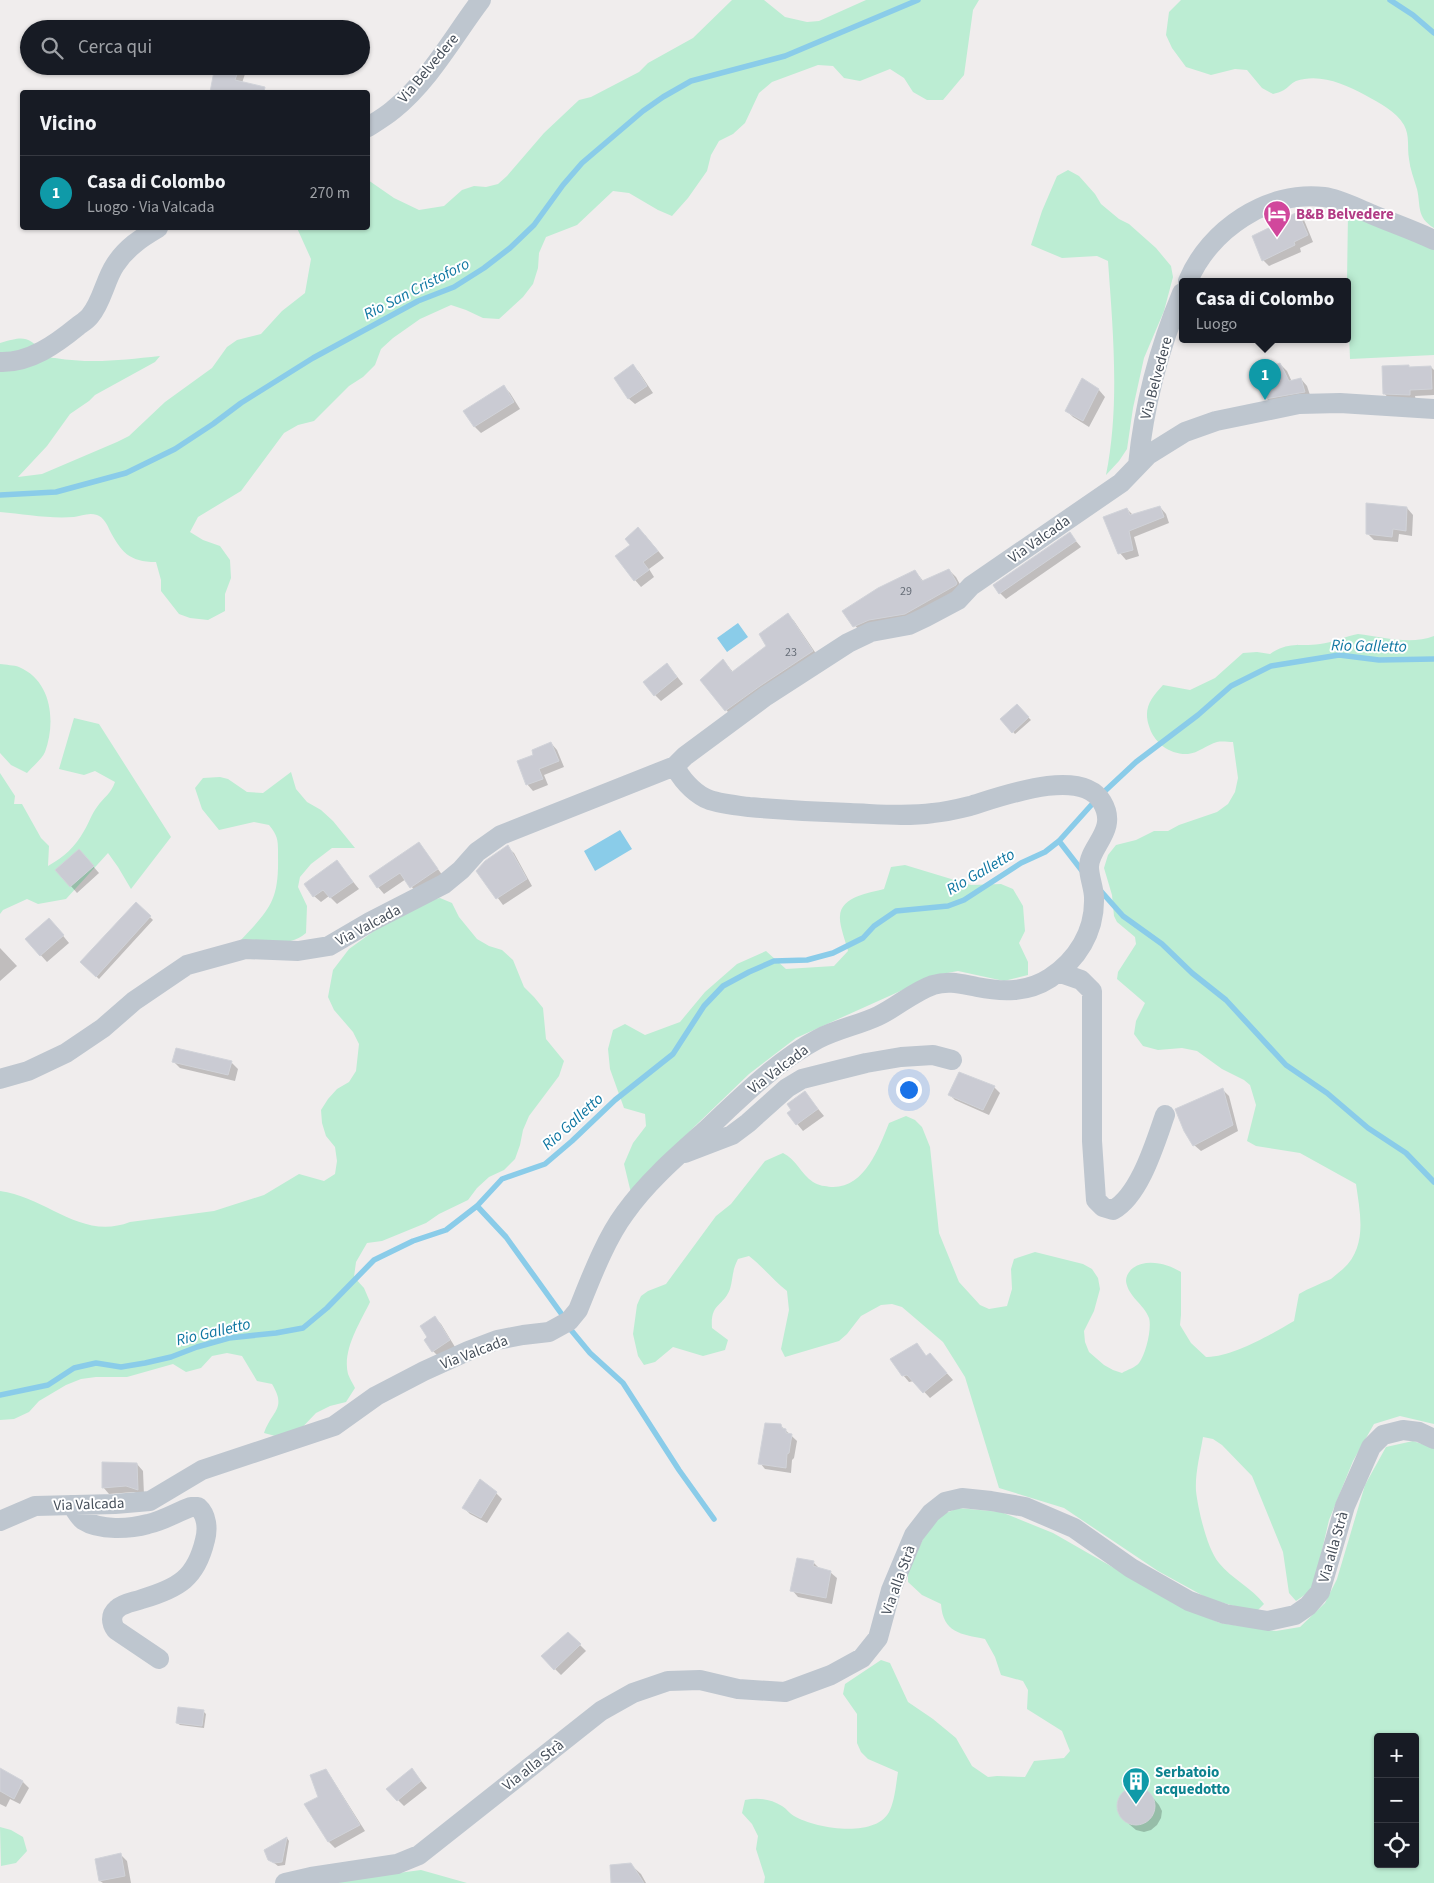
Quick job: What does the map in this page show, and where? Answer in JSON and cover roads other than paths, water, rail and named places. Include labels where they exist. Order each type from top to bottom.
[{"type":"street","name":"Via Belvedere","points":[[370,126],[393,110],[419,84],[445,52],[481,0]]},
{"type":"street","points":[[1189,278],[1210,246],[1237,220],[1263,205],[1302,196],[1325,197],[1344,203],[1434,240]]},
{"type":"street","points":[[0,362],[27,358],[60,342],[90,316],[106,287],[114,266],[132,244],[155,230]]},
{"type":"street","name":"Via Belvedere","points":[[1138,465],[1141,436],[1149,395],[1164,341],[1179,301]]},
{"type":"street","name":"Via Valcada","points":[[0,1079],[28,1071],[66,1053],[103,1028],[134,1001],[187,965],[245,949],[298,951],[329,946],[370,922],[444,884],[461,870],[477,852],[502,835],[675,766],[685,756],[766,696],[848,643],[871,632],[909,625],[958,600],[971,586],[1121,483],[1148,455],[1186,432],[1216,422],[1299,404],[1340,403],[1434,409]]},
{"type":"street","name":"Via Valcada","points":[[0,1521],[35,1506],[150,1501],[202,1470],[334,1426],[376,1396],[468,1351],[497,1340],[549,1332],[569,1321],[578,1310],[615,1227],[647,1186],[678,1155],[775,1068],[819,1039],[881,1015],[913,995],[934,985],[950,981],[991,989],[1014,991],[1030,988],[1046,981],[1058,972],[1084,943],[1093,917],[1094,894],[1089,868],[1094,853],[1103,839],[1107,816],[1104,804],[1094,793],[1069,786],[1044,787],[1000,796],[968,807],[910,815],[774,810],[704,798],[684,780],[675,766]]},
{"type":"street","points":[[1058,972],[1081,980],[1092,991],[1092,1141],[1096,1200],[1103,1207],[1113,1210],[1122,1205],[1134,1188],[1154,1146],[1165,1115]]},
{"type":"street","points":[[678,1155],[732,1135],[787,1088],[802,1079],[866,1063],[901,1057],[933,1055],[952,1060]]},
{"type":"street","name":"Via alla Strà","points":[[285,1883],[310,1877],[397,1864],[419,1855],[601,1711],[633,1693],[668,1682],[700,1680],[738,1689],[785,1692],[831,1675],[862,1658],[878,1638],[891,1590],[914,1535],[931,1513],[945,1502],[962,1498],[991,1501],[1025,1508],[1074,1528],[1132,1568],[1189,1601],[1225,1614],[1268,1621],[1295,1615],[1308,1606],[1320,1592],[1345,1506],[1371,1448],[1383,1435],[1403,1430],[1419,1432],[1434,1439]]},
{"type":"street","points":[[72,1505],[82,1520],[103,1527],[128,1528],[149,1524],[191,1507],[198,1507],[204,1514],[207,1532],[202,1554],[191,1575],[166,1592],[119,1607],[112,1615],[113,1625],[116,1630],[158,1659]]},
{"type":"water","points":[[738,623],[748,637],[727,652],[717,638]]},
{"type":"water","points":[[620,830],[632,849],[595,871],[584,851]]},
{"type":"waterway","name":"Rio San Cristoforo","points":[[0,495],[56,492],[126,473],[175,449],[241,403],[313,358],[418,301],[454,287],[484,268],[510,248],[534,225],[563,185],[582,163],[643,111],[663,97],[691,81],[785,56],[918,0]]},
{"type":"waterway","name":"Rio San Cristoforo","points":[[1390,0],[1413,15],[1434,33]]},
{"type":"waterway","name":"Rio Galletto","points":[[1106,790],[1136,762],[1198,715],[1231,686],[1271,666],[1339,655],[1379,660],[1434,659]]},
{"type":"waterway","name":"Rio Galletto","points":[[0,1395],[48,1385],[74,1368],[96,1363],[121,1367],[145,1363],[171,1357],[229,1338],[303,1328],[327,1308],[374,1260],[413,1241],[446,1230],[477,1206],[502,1179],[545,1164],[615,1100],[673,1054],[704,1006],[723,986],[774,961],[807,960],[833,953],[863,938],[874,926],[896,911],[948,906],[964,900],[1021,863],[1045,852],[1059,841],[1094,802]]},
{"type":"waterway","points":[[1059,841],[1083,872]]},
{"type":"waterway","points":[[1099,889],[1123,916],[1162,944],[1192,973],[1226,1000],[1286,1065],[1327,1093],[1368,1128],[1406,1153],[1434,1182]]},
{"type":"waterway","points":[[477,1206],[506,1237],[563,1316]]},
{"type":"waterway","points":[[571,1330],[590,1353],[623,1383],[679,1470],[714,1519]]},
{"type":"place","name":"B&B Belvedere","points":[[1277,238]]},
{"type":"place","name":"Casa di Colombo","points":[[1265,400]]},
{"type":"place","name":"Serbatoio acquedotto","points":[[1136,1805]]}]
